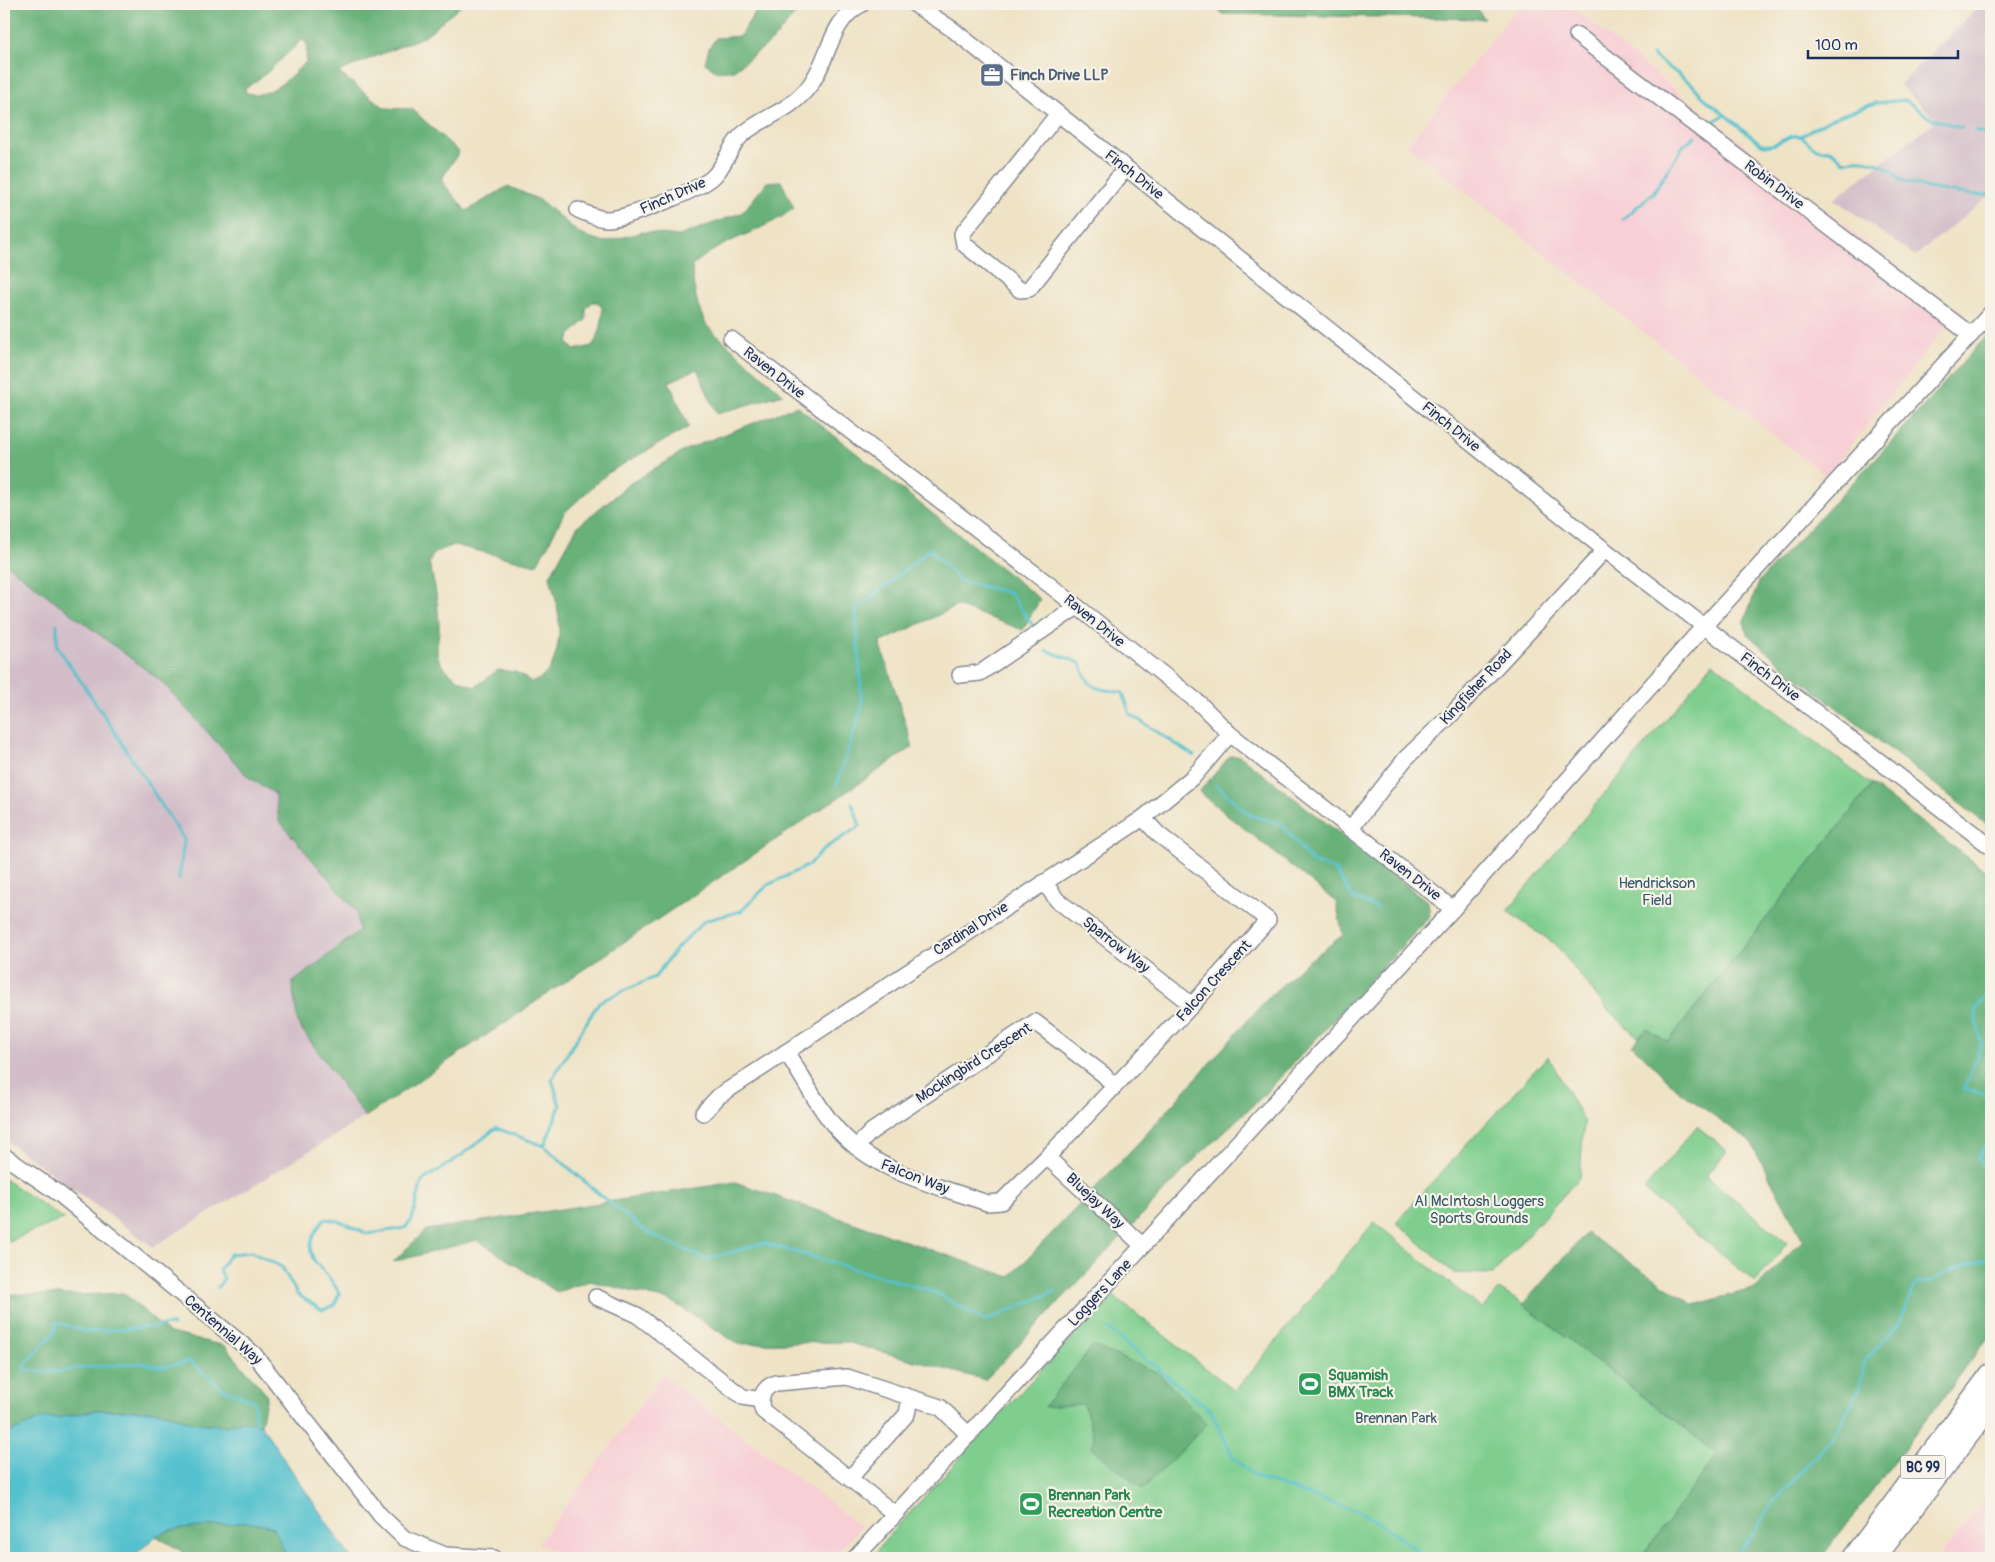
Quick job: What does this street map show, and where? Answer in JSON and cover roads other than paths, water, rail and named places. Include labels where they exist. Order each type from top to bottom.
[{"type":"highway","name":"BC 99","points":[[1854,1558],[1991,1375]]},
{"type":"highway","points":[[1874,1558],[1991,1404]]},
{"type":"street","name":"Finch Drive","points":[[578,210],[597,218],[617,218],[704,184],[720,170],[741,136],[783,111],[802,94],[821,67],[839,24],[850,11],[862,4]]},
{"type":"street","name":"Finch Drive","points":[[914,4],[952,29],[1606,550],[1991,847]]},
{"type":"street","name":"Robin Drive","points":[[1577,35],[1971,335]]},
{"type":"street","points":[[1058,114],[962,234],[964,244],[1020,290],[1029,289],[1126,168]]},
{"type":"street","name":"Loggers Lane","points":[[854,1558],[1453,909],[1704,626],[1991,312]]},
{"type":"street","name":"Raven Drive","points":[[731,339],[1199,703],[1230,734],[1453,909]]},
{"type":"street","name":"Kingfisher Road","points":[[1351,828],[1406,758],[1454,712],[1606,550]]},
{"type":"street","points":[[960,675],[980,673],[1077,607]]},
{"type":"street","name":"Cardinal Drive","points":[[703,1113],[719,1096],[1143,818],[1194,776],[1230,734]]},
{"type":"street","name":"Falcon Crescent","points":[[1047,1157],[1192,1005],[1268,920],[1158,834],[1143,818]]},
{"type":"street","name":"Sparrow Way","points":[[1044,882],[1057,900],[1192,1005]]},
{"type":"street","name":"Mockingbird Crescent","points":[[856,1147],[872,1130],[1035,1022],[1104,1075],[1114,1086]]},
{"type":"street","name":"Falcon Way","points":[[786,1052],[831,1122],[856,1147],[877,1163],[889,1169],[987,1203],[994,1203],[1008,1197],[1047,1157]]},
{"type":"street","name":"Centennial Way","points":[[4,1156],[58,1193],[254,1354],[380,1515],[404,1538],[445,1555],[494,1558]]},
{"type":"street","name":"Bluejay Way","points":[[1047,1157],[1143,1246]]},
{"type":"street","points":[[596,1297],[637,1315],[743,1397],[761,1400]]},
{"type":"street","points":[[895,1514],[763,1411],[761,1400],[765,1389],[770,1385],[842,1376],[940,1407],[968,1435]]},
{"type":"street","points":[[850,1478],[907,1414],[910,1398]]},
{"type":"water","points":[[97,1410],[159,1411],[191,1422],[226,1426],[242,1421],[261,1425],[351,1558],[288,1558],[273,1527],[247,1522],[171,1530],[156,1536],[132,1558],[4,1558],[4,1435],[44,1418],[57,1418]]},
{"type":"waterway","points":[[1652,55],[1693,85],[1703,97],[1761,144],[1770,145],[1789,137],[1798,136],[1804,138],[1818,150],[1831,151],[1844,162],[1863,160],[1881,165],[1892,171],[1903,181],[1947,191],[1991,195]]},
{"type":"waterway","points":[[1800,136],[1833,118],[1875,103],[1905,100],[1932,119],[1962,128]]},
{"type":"waterway","points":[[1708,124],[1725,115]]},
{"type":"waterway","points":[[1976,131],[1991,135]]},
{"type":"waterway","points":[[1623,219],[1653,193],[1684,145],[1695,136]]},
{"type":"waterway","points":[[837,785],[862,707],[856,610],[930,549],[960,581],[1010,593],[1034,627]]},
{"type":"waterway","points":[[57,624],[57,646],[184,840],[179,879]]},
{"type":"waterway","points":[[1046,650],[1080,663],[1087,680],[1095,687],[1123,693],[1130,714],[1194,756]]},
{"type":"waterway","points":[[1216,785],[1250,815],[1282,824],[1312,862],[1335,870],[1354,899],[1378,908]]},
{"type":"waterway","points":[[544,1146],[560,1106],[552,1079],[599,1002],[655,977],[676,949],[704,921],[741,911],[768,885],[809,865],[824,849],[860,826],[852,803]]},
{"type":"waterway","points":[[1991,992],[1975,1009],[1981,1045],[1964,1090],[1986,1094],[1988,1108],[1991,1109]]},
{"type":"waterway","points":[[218,1287],[224,1278],[219,1270],[230,1254],[251,1252],[282,1267],[297,1294],[322,1310],[335,1305],[339,1293],[314,1260],[311,1253],[311,1244],[315,1233],[324,1219],[339,1221],[368,1234],[405,1228],[412,1219],[422,1181],[462,1155],[496,1128],[544,1146],[600,1195],[648,1233],[706,1259],[764,1243],[935,1292],[985,1321],[1055,1291]]},
{"type":"waterway","points":[[1991,1139],[1977,1158],[1984,1168],[1991,1170]]},
{"type":"waterway","points":[[1737,1558],[1774,1501],[1832,1439],[1860,1388],[1865,1361],[1898,1324],[1916,1284],[1931,1281],[1963,1265],[1991,1258]]},
{"type":"waterway","points":[[173,1325],[87,1332],[56,1322],[55,1331],[25,1365],[24,1370],[58,1372],[78,1368],[142,1363],[162,1367],[190,1361],[221,1388],[254,1401],[256,1428]]},
{"type":"waterway","points":[[1108,1329],[1211,1411],[1233,1457],[1255,1477],[1360,1512],[1387,1528],[1427,1558]]},
{"type":"place","name":"Finch Drive LLP","points":[[992,75]]},
{"type":"place","name":"Squamish BMX Track","points":[[1310,1384]]},
{"type":"place","name":"Brennan Park Recreation Centre","points":[[1031,1504]]},
{"type":"park label","name":"Hendrickson Field","points":[[1657,892]]},
{"type":"park label","name":"Al McIntosh Loggers Sports Grounds","points":[[1479,1210]]},
{"type":"park label","name":"Brennan Park","points":[[1396,1418]]}]
